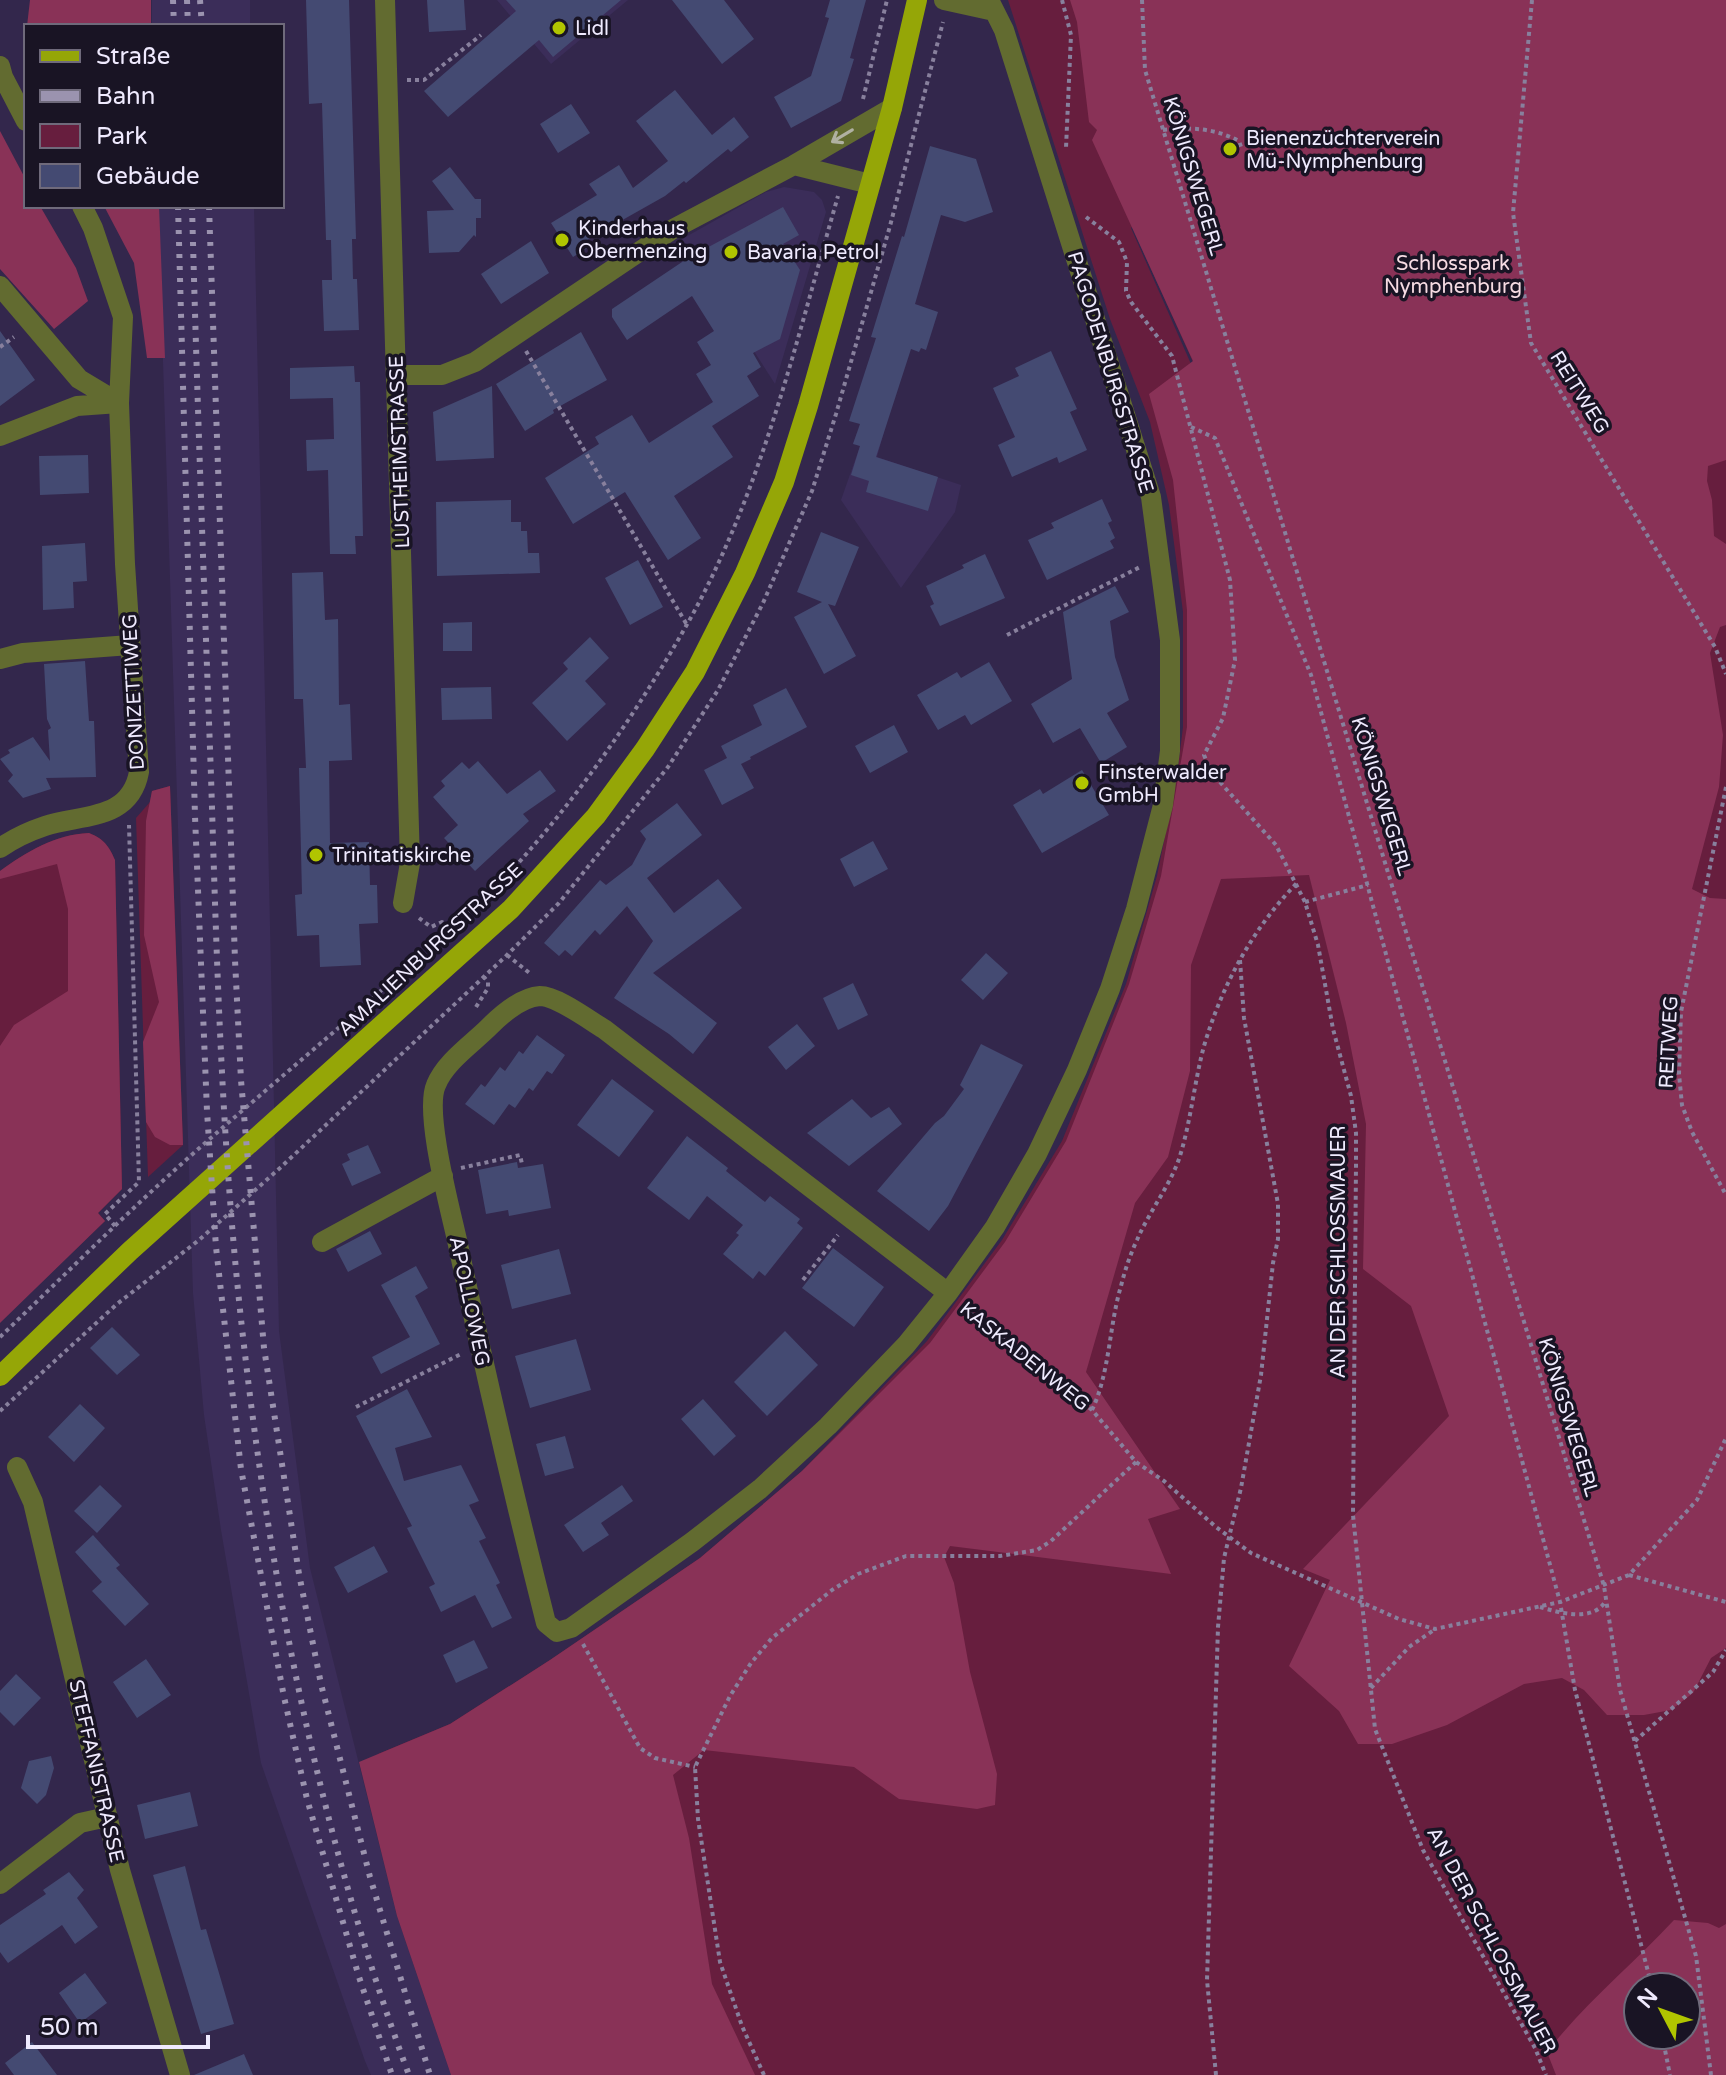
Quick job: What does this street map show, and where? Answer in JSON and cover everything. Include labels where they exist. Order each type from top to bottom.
[{"type":"main road","name":"AMALIENBURGSTRASSE","points":[[0,1376],[130,1251],[511,909],[596,816],[645,749],[695,672],[745,573],[784,482],[892,108],[917,0]]},
{"type":"street","name":"LUSTHEIMSTRASSE","points":[[385,0],[410,863],[403,903]]},
{"type":"street","name":"PAGODENBURGSTRASSE","points":[[571,1628],[692,1542],[760,1489],[828,1426],[906,1345],[948,1293],[995,1227],[1037,1154],[1077,1070],[1110,989],[1136,909],[1163,805],[1170,751],[1170,640],[1151,497],[1008,45],[992,5],[946,0]]},
{"type":"street","points":[[0,66],[24,117]]},
{"type":"street","points":[[397,375],[442,375],[475,362],[673,229],[794,165],[892,108]]},
{"type":"street","points":[[794,165],[870,184]]},
{"type":"street","name":"DONIZETTIWEG","points":[[83,208],[93,228],[123,317],[119,403],[139,772],[137,786],[128,799]]},
{"type":"street","points":[[0,286],[79,379],[119,403]]},
{"type":"street","points":[[0,436],[77,406],[119,403]]},
{"type":"street","points":[[0,659],[23,653],[130,645]]},
{"type":"street","points":[[0,848],[44,826],[95,815],[128,799]]},
{"type":"street","name":"KASKADENWEG","points":[[540,996],[559,1002],[604,1029],[948,1293]]},
{"type":"street","name":"APOLLOWEG","points":[[540,996],[521,1003],[498,1018],[453,1061],[435,1085],[432,1110],[498,1434],[546,1623],[557,1632],[571,1628]]},
{"type":"street","points":[[322,1242],[443,1174]]},
{"type":"street","name":"STEFFANISTRASSE","points":[[17,1467],[33,1502],[120,1870],[180,2075]]},
{"type":"street","points":[[0,1884],[80,1823],[107,1817]]},
{"type":"path","points":[[856,128],[887,0]]},
{"type":"path","points":[[0,1411],[117,1304],[199,1240],[280,1168],[507,955],[559,903],[668,767],[718,690],[763,603],[812,491],[905,170],[938,44],[946,0]]},
{"type":"path","points":[[1062,0],[1071,35],[1066,156]]},
{"type":"path","name":"KÖNIGSWEGERL","points":[[1142,0],[1145,70],[1604,1586],[1620,1690],[1696,1956],[1711,2075]]},
{"type":"path","name":"REITWEG","points":[[1532,0],[1513,213],[1531,343],[1715,647],[1726,674]]},
{"type":"path","points":[[405,80],[424,80],[481,35]]},
{"type":"path","points":[[1163,130],[1186,127],[1220,131],[1239,141],[1241,147]]},
{"type":"path","points":[[0,1337],[194,1153],[357,1014],[450,929],[520,862],[587,781],[687,625],[724,548],[757,469],[844,177]]},
{"type":"path","name":"AN DER SCHLOSSMAUER","points":[[1083,212],[1096,227],[1112,235],[1124,250],[1127,262],[1126,291],[1172,356],[1230,580],[1235,660],[1223,718],[1206,750],[1204,762],[1276,845],[1297,883],[1318,945],[1333,1029],[1351,1096],[1356,1133],[1353,1515],[1375,1729],[1423,1850],[1535,2048],[1546,2075]]},
{"type":"path","points":[[0,347],[23,330]]},
{"type":"path","points":[[523,346],[687,625]]},
{"type":"path","points":[[1190,426],[1215,438],[1311,675],[1560,1602],[1575,1690],[1648,1971]]},
{"type":"path","points":[[1007,635],[1159,557]]},
{"type":"path","name":"REITWEG","points":[[1726,787],[1681,1012],[1679,1074],[1682,1105],[1692,1132],[1726,1195]]},
{"type":"path","name":"DONIZETTIWEG","points":[[116,1226],[105,1214],[139,1182],[128,799]]},
{"type":"path","points":[[1092,1410],[1099,1396],[1114,1311],[1126,1267],[1137,1239],[1178,1161],[1205,1045],[1227,984],[1255,933],[1297,883]]},
{"type":"path","points":[[1305,902],[1368,885]]},
{"type":"path","points":[[431,927],[442,922],[450,929]]},
{"type":"path","points":[[507,955],[532,974],[540,996]]},
{"type":"path","points":[[1216,2075],[1207,1980],[1218,1627],[1224,1558],[1261,1375],[1278,1239],[1278,1204],[1244,1018],[1240,960]]},
{"type":"path","points":[[443,1174],[520,1155],[522,1164]]},
{"type":"path","points":[[803,1280],[851,1218]]},
{"type":"path","name":"KASKADENWEG","points":[[948,1293],[1092,1410],[1136,1462],[1164,1481],[1251,1553],[1399,1619],[1435,1629],[1560,1602],[1629,1575]]},
{"type":"path","points":[[356,1407],[479,1345]]},
{"type":"path","points":[[1726,1438],[1697,1500],[1629,1575],[1726,1602]]},
{"type":"path","points":[[764,2075],[742,2026],[720,1962],[698,1819],[695,1767],[730,1696],[772,1638],[832,1590],[858,1574],[906,1556],[1000,1556],[1037,1550],[1051,1541],[1136,1462]]},
{"type":"path","points":[[1538,1607],[1561,1614],[1589,1613],[1600,1609],[1607,1600]]},
{"type":"path","points":[[571,1628],[587,1651],[640,1748],[655,1758],[695,1767]]},
{"type":"path","points":[[1371,1688],[1409,1647],[1435,1629]]},
{"type":"path","points":[[1635,1742],[1713,1672],[1726,1650]]},
{"type":"path","points":[[1665,2051],[1670,2075]]},
{"type":"shaded area","points":[[152,0],[250,0],[250,24],[152,24]]},
{"type":"shaded area","name":"Lidl","points":[[497,0],[628,0],[551,64]]},
{"type":"shaded area","points":[[784,187],[814,192],[822,200],[826,212],[775,384],[682,239],[766,192]]},
{"type":"shaded area","points":[[158,208],[254,208],[279,1331],[310,1568],[397,1916],[451,2075],[371,2075],[261,1763],[204,1415],[193,1293]]},
{"type":"shaded area","points":[[866,427],[884,432],[877,457],[961,485],[955,512],[901,588],[841,500],[860,446],[853,443],[857,433],[863,435]]},
{"type":"green space","points":[[30,0],[151,0],[151,24],[27,24]]},
{"type":"green space","name":"Schlosspark Nymphenburg","points":[[1008,0],[1726,0],[1726,2075],[482,2075],[378,1754],[450,1724],[550,1660],[700,1558],[802,1471],[927,1341],[1002,1240],[1062,1141],[1126,984],[1157,876],[1177,776],[1183,727],[1183,612],[1169,505],[1150,422],[1110,319]],"holes":[[[1132,227],[1193,362],[1270,543]]]},
{"type":"green space","name":"Schlosspark Nymphenburg","points":[[1070,0],[1726,0],[1726,460],[1708,466],[1707,481],[1712,500],[1714,536],[1726,544],[1726,625],[1720,627],[1710,653],[1723,735],[1719,787],[1692,889],[1710,898],[1726,899],[1726,1648],[1711,1658],[1693,1693],[1671,1710],[1644,1715],[1607,1715],[1584,1690],[1562,1678],[1524,1684],[1447,1725],[1392,1744],[1358,1744],[1339,1711],[1289,1666],[1330,1580],[1303,1569],[1449,1416],[1411,1306],[1363,1269],[1366,1124],[1346,1023],[1309,875],[1221,879],[1191,965],[1190,1071],[1168,1157],[1135,1203],[1086,1372],[1180,1509],[1148,1519],[1171,1574],[950,1546],[944,1557],[954,1583],[970,1672],[997,1774],[995,1805],[977,1809],[899,1799],[854,1767],[704,1750],[673,1775],[689,1838],[712,1984],[755,2075],[451,2075],[397,1916],[359,1762],[450,1724],[700,1558],[802,1471],[930,1343],[1005,1242],[1066,1141],[1129,984],[1161,876],[1187,727],[1187,610],[1173,480],[1149,394],[1193,361],[1092,140],[1097,130],[1089,122],[1077,22]]},
{"type":"green space","points":[[0,131],[24,176],[24,208],[41,208],[76,268],[88,301],[54,329],[0,269]]},
{"type":"green space","points":[[105,208],[159,208],[165,358],[147,358],[134,263]]},
{"type":"green space","points":[[170,786],[183,1145],[148,1177],[136,818],[150,802],[152,791]]},
{"type":"green space","points":[[170,786],[183,1145],[170,1145],[155,1137],[146,1122],[143,1042],[159,1002],[144,935],[146,821],[152,791]]},
{"type":"green space","points":[[89,833],[105,844],[115,860],[122,1189],[98,1213],[105,1221],[0,1322],[0,871],[42,845]]},
{"type":"green space","points":[[89,833],[105,844],[115,860],[122,1189],[98,1213],[105,1221],[0,1323],[0,1046],[14,1025],[68,991],[68,909],[57,864],[0,879],[0,871],[42,845]]},
{"type":"green space","points":[[1674,1920],[1708,1923],[1719,1928],[1726,1924],[1726,2075],[1556,2075],[1547,2052],[1622,1972],[1622,2051],[1702,2051],[1702,1971],[1623,1971]]},
{"type":"building","points":[[306,0],[349,0],[356,239],[352,239],[353,279],[357,279],[359,330],[324,331],[322,280],[332,280],[331,240],[326,240],[322,103],[309,104]]},
{"type":"building","points":[[427,0],[464,0],[466,30],[429,32]]},
{"type":"building","points":[[506,0],[621,0],[553,57],[539,40],[448,117],[424,91],[516,11]]},
{"type":"building","points":[[672,0],[724,0],[754,39],[722,64]]},
{"type":"building","points":[[830,0],[866,0],[850,58],[854,59],[841,101],[791,128],[774,97],[811,76],[829,18],[825,17]]},
{"type":"building","points":[[675,90],[712,135],[734,117],[749,137],[731,152],[728,149],[686,183],[684,181],[665,196],[587,240],[591,246],[573,257],[551,223],[597,195],[589,184],[619,165],[633,188],[668,161],[636,121]]},
{"type":"building","points":[[571,104],[590,133],[558,153],[540,124]]},
{"type":"building","points":[[930,146],[976,159],[993,212],[965,222],[941,215],[915,304],[938,312],[926,350],[921,348],[919,352],[911,349],[876,457],[938,477],[928,511],[866,492],[869,481],[851,475],[860,446],[853,444],[860,424],[849,421],[876,338],[871,337]]},
{"type":"building","points":[[450,167],[475,199],[481,199],[481,218],[476,218],[476,237],[474,235],[459,252],[429,253],[427,211],[454,210],[432,181]]},
{"type":"building","points":[[783,207],[799,235],[783,244],[800,270],[780,339],[753,353],[761,367],[747,376],[759,396],[712,426],[733,457],[674,496],[701,538],[668,560],[625,492],[573,524],[545,478],[599,444],[595,437],[632,415],[649,443],[713,402],[696,374],[711,365],[697,342],[714,331],[692,296],[627,340],[612,317],[612,309],[688,258]]},
{"type":"building","points":[[531,241],[549,273],[501,304],[481,274]]},
{"type":"building","points":[[0,331],[35,380],[0,406]]},
{"type":"building","points":[[581,332],[607,380],[553,410],[554,413],[525,431],[496,384]]},
{"type":"building","points":[[1051,351],[1077,409],[1070,412],[1087,450],[1059,463],[1057,457],[1012,477],[998,445],[1015,437],[993,388],[1019,376],[1015,368]]},
{"type":"building","points":[[354,366],[355,382],[360,382],[363,536],[355,536],[356,554],[330,554],[328,470],[307,471],[306,440],[334,439],[333,398],[290,399],[290,368]]},
{"type":"building","points":[[492,386],[494,458],[436,461],[433,412]]},
{"type":"building","points":[[88,455],[89,493],[40,495],[39,456]]},
{"type":"building","points":[[1102,499],[1112,521],[1108,523],[1115,538],[1110,541],[1114,548],[1047,580],[1028,540],[1054,528],[1051,523]]},
{"type":"building","points":[[511,500],[511,522],[521,522],[521,531],[527,531],[528,553],[539,553],[540,573],[437,576],[436,502]]},
{"type":"building","points":[[821,532],[859,547],[835,606],[828,604],[856,656],[824,674],[794,617],[822,602],[797,592]]},
{"type":"building","points":[[85,543],[87,581],[73,582],[74,608],[43,610],[42,546]]},
{"type":"building","points":[[985,554],[1005,598],[940,626],[930,606],[934,604],[926,586]]},
{"type":"building","points":[[638,560],[663,607],[630,625],[605,578]]},
{"type":"building","points":[[323,572],[325,620],[338,619],[339,705],[350,704],[352,760],[329,761],[330,843],[369,842],[370,885],[377,885],[378,923],[359,924],[361,965],[320,967],[319,935],[297,936],[295,895],[302,894],[299,768],[306,768],[303,699],[294,699],[292,573]]},
{"type":"building","points":[[1115,586],[1129,612],[1110,621],[1115,657],[1129,700],[1107,713],[1127,747],[1101,763],[1080,728],[1053,743],[1031,704],[1072,679],[1063,612]]},
{"type":"building","points":[[472,622],[472,651],[443,651],[443,623]]},
{"type":"building","points":[[590,637],[609,658],[585,681],[606,704],[567,741],[532,703],[568,669],[563,663]]},
{"type":"building","points":[[85,661],[89,721],[94,721],[96,777],[46,778],[51,789],[23,798],[8,781],[13,775],[0,759],[10,753],[8,750],[33,737],[50,761],[48,730],[51,728],[47,719],[44,664]]},
{"type":"building","points":[[989,662],[1012,701],[971,725],[965,715],[938,730],[917,695],[957,672],[961,678]]},
{"type":"building","points":[[491,687],[492,719],[442,720],[441,688]]},
{"type":"building","points":[[786,688],[807,727],[741,764],[754,788],[722,805],[704,770],[727,758],[721,746],[762,725],[753,705]]},
{"type":"building","points":[[894,725],[908,752],[870,773],[855,746]]},
{"type":"building","points":[[478,761],[507,794],[540,770],[556,791],[523,814],[529,821],[475,871],[444,838],[458,825],[433,797],[445,786],[441,781],[462,762],[469,769]]},
{"type":"building","points":[[1082,770],[1109,815],[1042,853],[1013,805],[1040,789],[1043,794]]},
{"type":"building","points":[[677,803],[702,835],[647,878],[674,913],[718,879],[742,908],[653,973],[717,1023],[693,1054],[669,1034],[614,998],[653,941],[627,906],[600,935],[595,930],[572,956],[565,950],[559,956],[544,943],[600,880],[606,885],[632,865],[646,839],[640,831]]},
{"type":"building","points":[[873,841],[888,869],[854,887],[840,859]]},
{"type":"building","points":[[986,953],[1008,973],[983,1000],[961,980]]},
{"type":"building","points":[[853,983],[868,1015],[838,1030],[823,998]]},
{"type":"building","points":[[797,1024],[815,1046],[786,1070],[768,1047]]},
{"type":"building","points":[[537,1035],[565,1055],[552,1074],[547,1071],[533,1091],[529,1088],[515,1108],[509,1104],[494,1125],[465,1104],[481,1084],[485,1087],[500,1067],[505,1071],[519,1051],[523,1054]]},
{"type":"building","points":[[981,1044],[1023,1065],[948,1206],[929,1231],[877,1191],[964,1089],[960,1085]]},
{"type":"building","points":[[612,1079],[654,1111],[619,1157],[577,1125]]},
{"type":"building","points":[[852,1099],[871,1118],[889,1107],[902,1124],[849,1166],[807,1133]]},
{"type":"building","points":[[687,1136],[765,1202],[770,1196],[800,1219],[797,1223],[803,1228],[765,1276],[759,1271],[753,1279],[723,1254],[743,1225],[707,1196],[689,1220],[647,1188]]},
{"type":"building","points":[[368,1145],[381,1173],[352,1186],[342,1164],[350,1160],[347,1154]]},
{"type":"building","points":[[517,1162],[518,1168],[543,1164],[551,1208],[509,1216],[508,1210],[486,1214],[478,1170]]},
{"type":"building","points":[[370,1231],[382,1254],[348,1272],[336,1249]]},
{"type":"building","points":[[833,1248],[884,1287],[854,1327],[802,1288]]},
{"type":"building","points":[[559,1249],[571,1294],[512,1309],[501,1265]]},
{"type":"building","points":[[416,1266],[428,1288],[415,1296],[440,1344],[381,1374],[372,1357],[410,1337],[381,1285]]},
{"type":"building","points":[[112,1327],[140,1355],[117,1375],[90,1348]]},
{"type":"building","points":[[785,1331],[818,1365],[767,1416],[734,1382]]},
{"type":"building","points":[[576,1339],[591,1390],[530,1408],[515,1356]]},
{"type":"building","points":[[407,1389],[432,1437],[395,1448],[404,1481],[461,1465],[479,1501],[469,1505],[486,1538],[479,1541],[500,1583],[496,1585],[512,1618],[492,1628],[475,1595],[441,1612],[429,1587],[435,1584],[407,1528],[412,1526],[356,1416]]},
{"type":"building","points":[[703,1399],[736,1436],[714,1456],[681,1419]]},
{"type":"building","points":[[80,1404],[105,1428],[74,1462],[48,1437]]},
{"type":"building","points":[[565,1436],[574,1468],[545,1476],[536,1444]]},
{"type":"building","points":[[100,1485],[122,1506],[97,1533],[74,1511]]},
{"type":"building","points":[[622,1485],[633,1501],[601,1523],[609,1535],[583,1552],[564,1525]]},
{"type":"building","points":[[93,1535],[120,1565],[116,1568],[149,1604],[125,1626],[92,1591],[102,1582],[75,1552]]},
{"type":"building","points":[[374,1546],[388,1572],[348,1593],[334,1567]]},
{"type":"building","points":[[474,1640],[488,1668],[456,1683],[443,1655]]},
{"type":"building","points":[[146,1659],[171,1695],[137,1718],[113,1682]]},
{"type":"building","points":[[16,1674],[41,1698],[14,1726],[0,1712],[0,1691]]},
{"type":"building","points":[[51,1756],[54,1768],[46,1795],[37,1804],[21,1788],[29,1761]]},
{"type":"building","points":[[190,1792],[198,1826],[145,1839],[137,1805]]},
{"type":"building","points":[[185,1866],[201,1930],[206,1929],[234,2024],[201,2034],[153,1875]]},
{"type":"building","points":[[69,1872],[84,1890],[77,1898],[98,1927],[75,1944],[62,1925],[8,1963],[0,1952],[0,1925],[46,1894],[43,1890]]},
{"type":"building","points":[[85,1973],[107,2003],[80,2023],[59,1993]]},
{"type":"building","points":[[32,2042],[57,2075],[14,2075],[5,2063]]},
{"type":"building","points":[[244,2054],[253,2075],[194,2075]]},
{"type":"railway","points":[[173,0],[174,24]]},
{"type":"railway","points":[[187,0],[188,24]]},
{"type":"railway","points":[[200,0],[202,24]]},
{"type":"railway","points":[[178,208],[195,816],[207,1111],[216,1247],[241,1469],[284,1697],[307,1799],[359,1977],[392,2075]]},
{"type":"railway","points":[[192,208],[222,1065],[231,1210],[245,1354],[270,1537],[305,1720],[351,1900],[409,2075]]},
{"type":"railway","points":[[209,208],[235,960],[241,1080],[264,1348],[299,1574],[321,1684],[370,1877],[430,2075]]},
{"type":"place","name":"Lidl","points":[[559,28]]},
{"type":"place","name":"Bienenzüchterverein Mü-Nymphenburg","points":[[1230,149]]},
{"type":"place","name":"Kinderhaus Obermenzing","points":[[562,240]]},
{"type":"place","name":"Bavaria Petrol","points":[[731,252]]},
{"type":"place","name":"Finsterwalder GmbH","points":[[1082,783]]},
{"type":"place","name":"Trinitatiskirche","points":[[316,855]]}]
